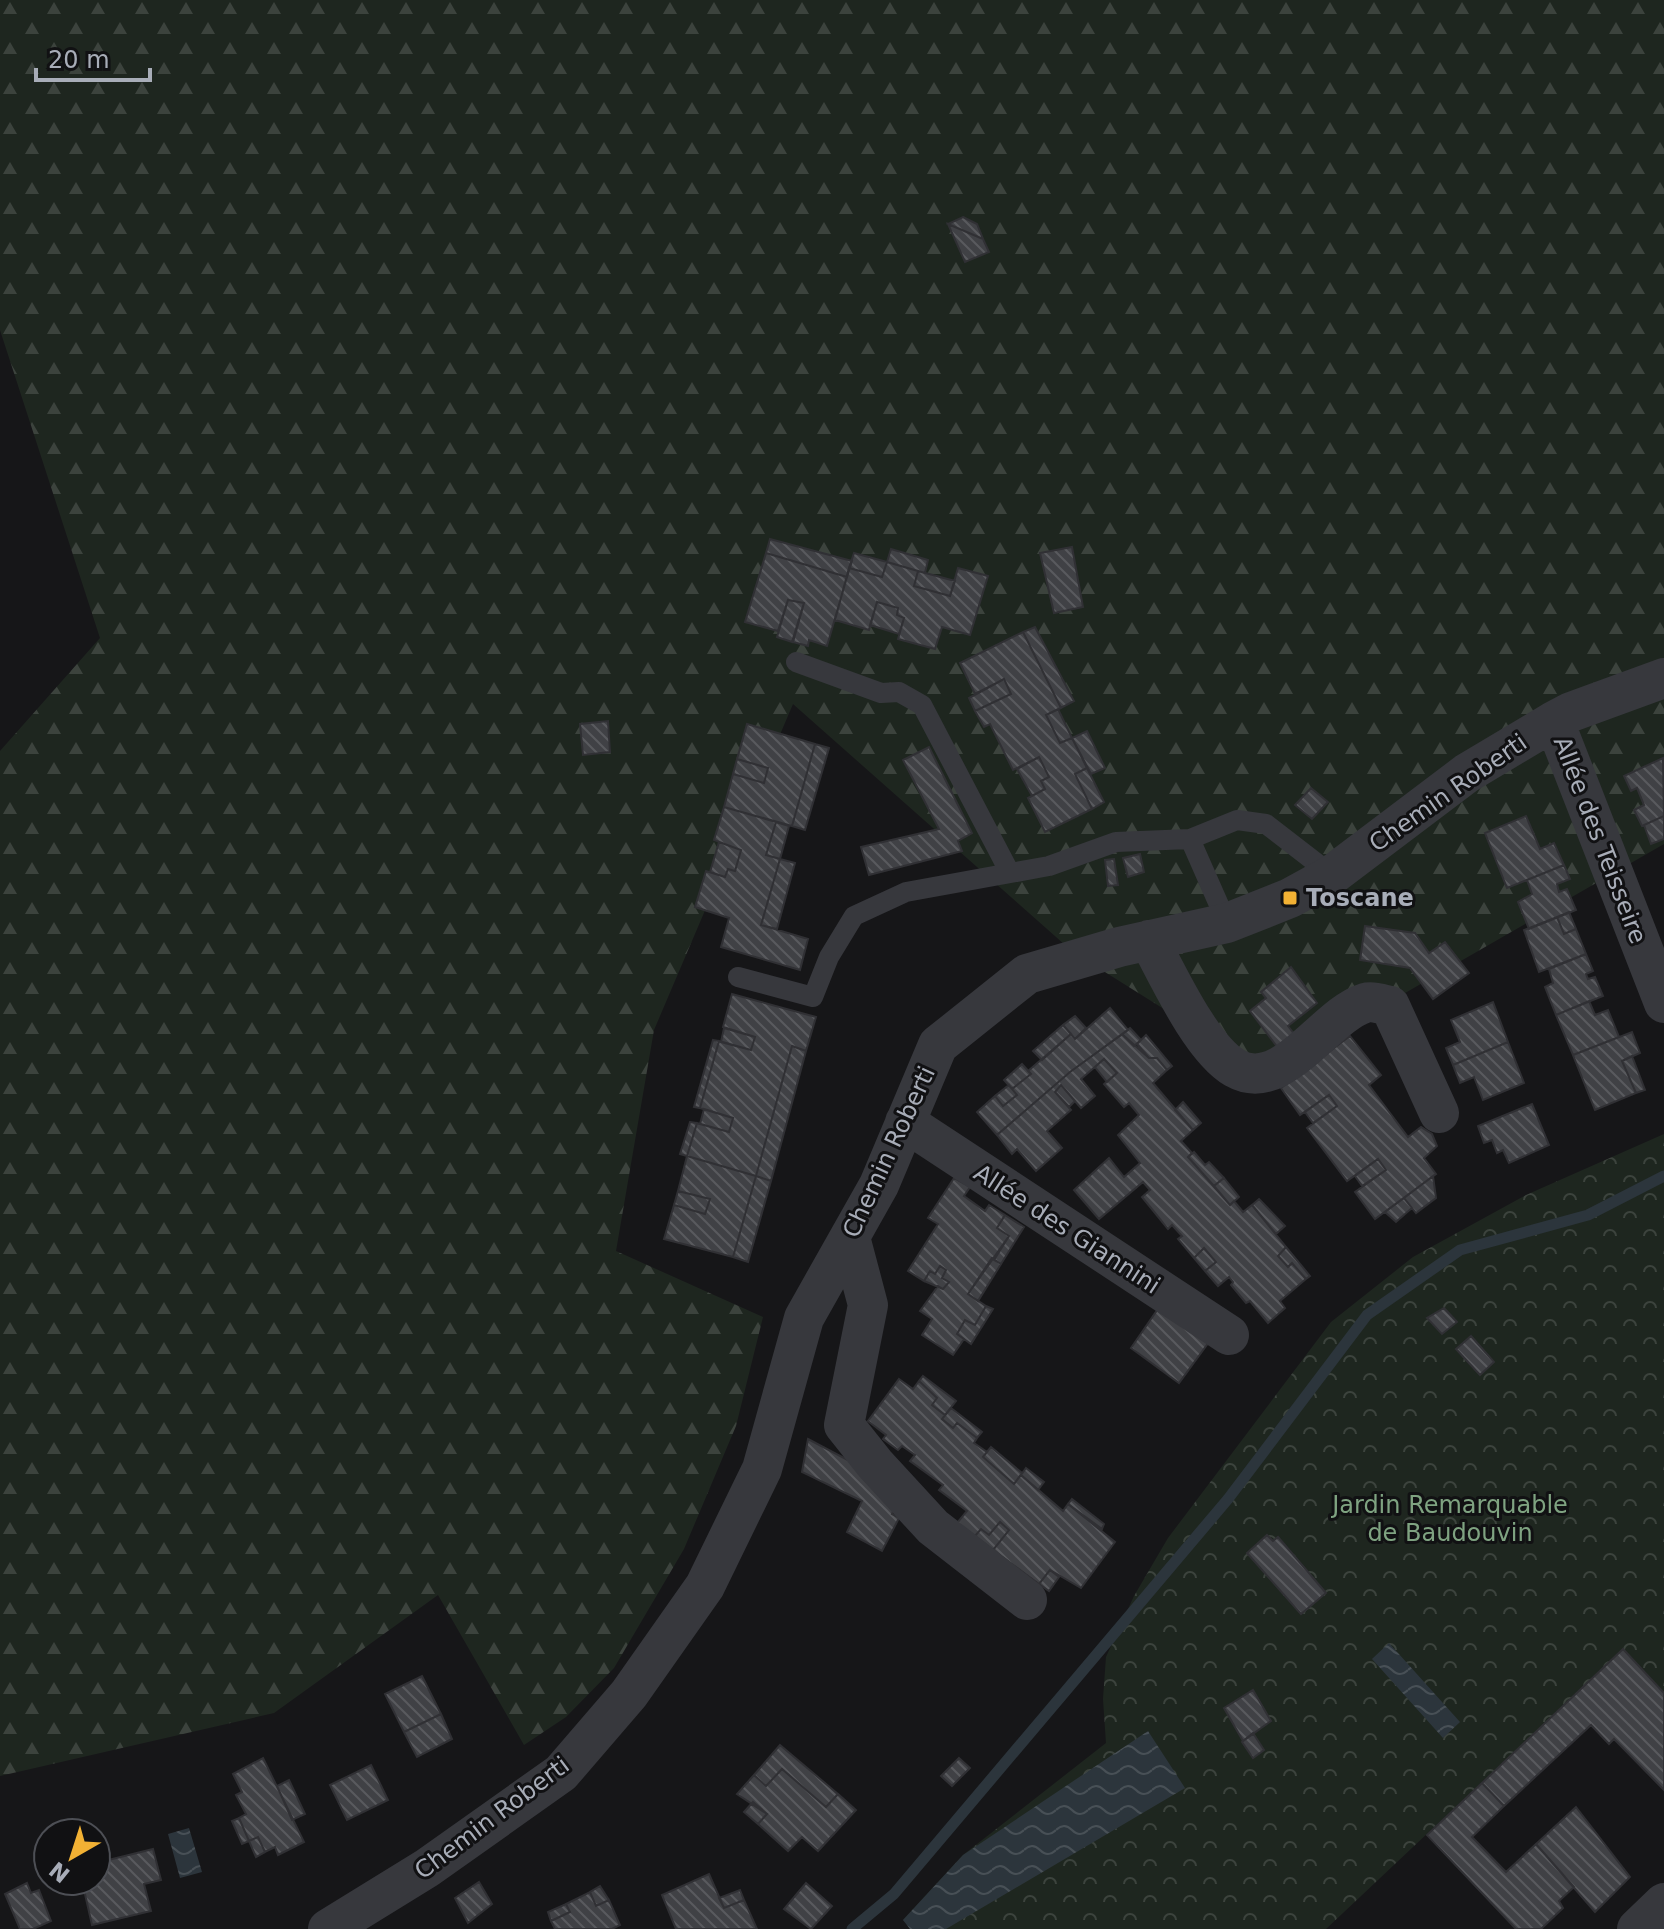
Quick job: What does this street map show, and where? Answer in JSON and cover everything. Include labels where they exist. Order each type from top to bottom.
[{"type":"street","name":"Chemin Roberti","points":[[328,1929],[427,1868],[561,1773],[629,1694],[705,1586],[762,1469],[804,1318],[879,1185],[938,1045],[1027,974],[1149,940],[1227,923],[1290,898],[1332,875],[1467,773],[1554,721],[1664,678]]},
{"type":"street","name":"Allée des Teisseire","points":[[1554,721],[1660,981]]},
{"type":"street","points":[[1149,940],[1194,1023],[1233,1067],[1252,1074],[1280,1068],[1344,1014],[1368,1001],[1390,1006],[1439,1113]]},
{"type":"street","name":"Allée des Giannini","points":[[905,1122],[1229,1335]]},
{"type":"street","points":[[850,1237],[868,1305],[844,1425],[933,1527],[1027,1600]]},
{"type":"street","points":[[1637,1929],[1664,1903]]},
{"type":"lane","points":[[796,662],[881,693],[899,692],[922,705],[1010,873]]},
{"type":"lane","points":[[738,977],[813,997],[829,957],[854,916],[906,892],[1049,866],[1116,842],[1190,839],[1237,820],[1266,824],[1332,875]]},
{"type":"lane","points":[[1190,839],[1227,923]]},
{"type":"green space","points":[[0,0],[1664,0],[1664,844],[1266,1073],[1073,952],[793,704],[654,1030],[616,1251],[763,1317],[736,1426],[684,1549],[614,1668],[566,1717],[524,1745],[438,1595],[274,1713],[0,1776],[0,751],[100,638],[0,330]]},
{"type":"green space","name":"Jardin Remarquable de Baudouvin","points":[[1664,1134],[1664,1693],[1622,1650],[1326,1929],[911,1929],[903,1920],[963,1855],[1106,1743],[1103,1699],[1106,1657],[1134,1596],[1168,1538],[1331,1322],[1413,1257],[1526,1195]]},
{"type":"water","points":[[1389,1643],[1460,1722],[1443,1738],[1372,1659]]},
{"type":"water","points":[[1148,1731],[1185,1788],[946,1929],[910,1929],[903,1920],[963,1855]]},
{"type":"water","points":[[189,1828],[202,1872],[180,1878],[168,1834]]},
{"type":"building","points":[[963,217],[977,224],[983,239],[948,224]]},
{"type":"building","points":[[948,224],[983,239],[989,252],[965,262]]},
{"type":"building","points":[[770,539],[852,561],[847,577],[766,553]]},
{"type":"building","points":[[1072,547],[1083,607],[1054,613],[1040,553]]},
{"type":"building","points":[[891,549],[928,560],[925,573],[887,562]]},
{"type":"building","points":[[766,553],[847,577],[827,646],[809,640],[808,646],[793,642],[804,603],[788,600],[778,631],[745,622]]},
{"type":"building","points":[[854,553],[887,562],[882,577],[849,568]]},
{"type":"building","points":[[887,562],[918,571],[914,586],[950,596],[958,568],[988,576],[970,635],[942,627],[935,649],[898,639],[904,618],[897,615],[898,608],[877,602],[869,630],[835,620],[849,568],[882,577]]},
{"type":"building","points":[[918,571],[955,581],[950,596],[914,586]]},
{"type":"building","points":[[788,600],[804,603],[792,642],[777,637]]},
{"type":"building","points":[[877,602],[898,608],[897,615],[904,618],[899,634],[870,625]]},
{"type":"building","points":[[1035,627],[1074,701],[1061,708],[1023,632]]},
{"type":"building","points":[[1023,632],[1061,708],[1046,715],[1060,743],[1072,738],[1087,768],[1075,774],[1092,809],[1045,832],[1028,798],[1045,789],[1041,781],[1049,777],[1039,757],[1013,770],[990,724],[984,727],[975,711],[1011,694],[1004,679],[975,694],[960,663]]},
{"type":"building","points":[[1004,679],[1011,694],[975,711],[969,698]]},
{"type":"building","points":[[1058,709],[1072,738],[1060,743],[1046,715]]},
{"type":"building","points":[[608,721],[610,752],[583,755],[580,724]]},
{"type":"building","points":[[747,724],[815,744],[792,826],[724,807],[733,774],[764,783],[768,768],[737,759]]},
{"type":"building","points":[[1087,731],[1105,768],[1091,774],[1072,738]]},
{"type":"building","points":[[815,744],[829,748],[805,830],[792,826]]},
{"type":"building","points":[[929,747],[972,833],[958,841],[962,851],[869,875],[861,847],[939,829],[903,760]]},
{"type":"building","points":[[1039,757],[1049,777],[1041,781],[1045,789],[1032,796],[1017,769]]},
{"type":"building","points":[[1663,758],[1664,816],[1642,826],[1634,810],[1644,805],[1637,788],[1631,791],[1624,776]]},
{"type":"building","points":[[737,759],[768,768],[764,783],[733,774]]},
{"type":"building","points":[[1087,768],[1104,802],[1092,809],[1075,774]]},
{"type":"building","points":[[1311,788],[1328,802],[1312,819],[1295,805]]},
{"type":"building","points":[[724,807],[776,822],[766,855],[780,859],[761,925],[808,939],[800,970],[721,947],[729,918],[695,907],[706,871],[725,877],[728,869],[735,871],[741,850],[714,840]]},
{"type":"building","points":[[1526,816],[1540,849],[1554,843],[1564,865],[1507,888],[1485,833]]},
{"type":"building","points":[[1664,816],[1664,839],[1651,844],[1644,825]]},
{"type":"building","points":[[776,822],[789,826],[780,859],[766,855]]},
{"type":"building","points":[[719,842],[741,850],[735,871],[728,869],[725,877],[710,872]]},
{"type":"building","points":[[1140,854],[1144,872],[1128,877],[1123,858]]},
{"type":"building","points":[[780,859],[795,863],[777,929],[761,925]]},
{"type":"building","points":[[1114,859],[1118,885],[1108,886],[1105,860]]},
{"type":"building","points":[[1564,865],[1570,879],[1557,884],[1559,892],[1567,889],[1576,910],[1529,929],[1518,902],[1532,894],[1527,880]]},
{"type":"building","points":[[1569,912],[1576,929],[1564,934],[1557,917]]},
{"type":"building","points":[[1557,917],[1564,934],[1576,929],[1586,954],[1539,972],[1524,930]]},
{"type":"building","points":[[1365,926],[1415,933],[1429,953],[1445,942],[1469,973],[1433,999],[1410,968],[1360,960]]},
{"type":"building","points":[[1586,954],[1593,971],[1586,974],[1588,979],[1595,977],[1603,996],[1556,1015],[1545,987],[1553,983],[1549,969]]},
{"type":"building","points":[[1291,967],[1317,1003],[1288,1026],[1295,1035],[1278,1048],[1250,1011],[1266,998],[1261,992]]},
{"type":"building","points":[[732,994],[816,1017],[806,1051],[792,1046],[756,1176],[687,1156],[697,1123],[729,1132],[733,1118],[700,1108],[719,1041],[751,1050],[755,1037],[723,1027]]},
{"type":"building","points":[[1589,1001],[1595,1015],[1608,1010],[1619,1037],[1573,1055],[1556,1015]]},
{"type":"building","points":[[1493,1002],[1508,1042],[1453,1065],[1446,1048],[1460,1042],[1451,1020]]},
{"type":"building","points":[[1110,1008],[1128,1030],[1070,1072],[997,1135],[977,1112],[995,1096],[1003,1106],[1017,1095],[1012,1089],[1031,1074],[1028,1071],[1071,1034],[1075,1039]]},
{"type":"building","points":[[1075,1016],[1086,1028],[1075,1039],[1063,1025]]},
{"type":"building","points":[[1063,1025],[1071,1034],[1042,1060],[1033,1051]]},
{"type":"building","points":[[724,1028],[755,1037],[751,1050],[721,1042]]},
{"type":"building","points":[[1130,1028],[1141,1040],[1134,1046],[1122,1034]]},
{"type":"building","points":[[1632,1032],[1640,1053],[1622,1061],[1636,1093],[1595,1110],[1573,1055]]},
{"type":"building","points":[[1122,1034],[1149,1058],[1157,1058],[1167,1070],[1153,1083],[1193,1130],[1181,1141],[1192,1153],[1188,1157],[1230,1205],[1234,1201],[1243,1212],[1252,1205],[1286,1247],[1278,1256],[1288,1267],[1292,1263],[1306,1279],[1280,1301],[1285,1308],[1268,1323],[1250,1301],[1246,1303],[1231,1285],[1233,1282],[1229,1277],[1218,1286],[1205,1271],[1216,1262],[1204,1248],[1194,1258],[1178,1239],[1182,1236],[1172,1225],[1168,1229],[1142,1197],[1150,1190],[1143,1182],[1099,1219],[1074,1190],[1109,1158],[1124,1177],[1140,1163],[1118,1135],[1139,1115],[1129,1103],[1124,1107],[1104,1084],[1117,1073],[1104,1059],[1081,1079],[1095,1096],[1081,1108],[1061,1085],[1055,1092],[1071,1110],[1047,1131],[1062,1148],[1036,1171],[1017,1149],[1012,1154],[997,1135],[1070,1072]]},
{"type":"building","points":[[1146,1035],[1172,1066],[1167,1070],[1157,1058],[1149,1058],[1137,1044]]},
{"type":"building","points":[[1350,1036],[1381,1075],[1369,1085],[1408,1137],[1421,1127],[1432,1134],[1437,1146],[1424,1158],[1436,1174],[1375,1219],[1355,1192],[1386,1170],[1378,1159],[1347,1181],[1307,1128],[1337,1106],[1329,1095],[1300,1115],[1281,1088]]},
{"type":"building","points":[[713,1040],[719,1041],[700,1108],[694,1107]]},
{"type":"building","points":[[1508,1042],[1524,1083],[1483,1100],[1474,1077],[1460,1083],[1453,1065]]},
{"type":"building","points":[[792,1046],[806,1051],[771,1181],[756,1176]]},
{"type":"building","points":[[1632,1056],[1645,1090],[1636,1093],[1622,1061]]},
{"type":"building","points":[[1104,1059],[1117,1073],[1107,1082],[1095,1067]]},
{"type":"building","points":[[1022,1064],[1031,1074],[1012,1089],[1004,1080]]},
{"type":"building","points":[[1009,1085],[1017,1095],[1003,1106],[995,1096]]},
{"type":"building","points":[[1061,1085],[1075,1101],[1069,1107],[1055,1092]]},
{"type":"building","points":[[1329,1095],[1337,1106],[1313,1123],[1305,1112]]},
{"type":"building","points":[[1183,1102],[1201,1123],[1193,1130],[1175,1110]]},
{"type":"building","points":[[1532,1104],[1549,1145],[1509,1163],[1503,1150],[1497,1153],[1492,1140],[1484,1143],[1478,1126]]},
{"type":"building","points":[[704,1109],[733,1118],[729,1132],[700,1124]]},
{"type":"building","points":[[690,1122],[697,1123],[687,1156],[680,1154]]},
{"type":"building","points":[[1194,1152],[1205,1165],[1209,1162],[1224,1178],[1214,1186],[1188,1157]]},
{"type":"building","points":[[687,1156],[756,1176],[733,1257],[664,1239],[674,1205],[705,1214],[710,1199],[678,1191]]},
{"type":"building","points":[[1378,1159],[1386,1170],[1362,1186],[1355,1176]]},
{"type":"building","points":[[756,1176],[771,1181],[748,1262],[733,1257]]},
{"type":"building","points":[[1433,1176],[1436,1198],[1416,1213],[1404,1198]]},
{"type":"building","points":[[954,1178],[970,1187],[964,1196],[985,1211],[989,1205],[1005,1215],[997,1228],[1009,1236],[968,1294],[986,1306],[975,1325],[965,1320],[957,1334],[964,1339],[953,1355],[922,1335],[932,1319],[920,1311],[938,1286],[943,1289],[949,1282],[942,1278],[946,1270],[940,1266],[935,1274],[930,1271],[924,1281],[908,1271],[938,1224],[928,1218]]},
{"type":"building","points":[[1224,1178],[1239,1197],[1230,1205],[1214,1186]]},
{"type":"building","points":[[678,1191],[710,1199],[705,1214],[674,1205]]},
{"type":"building","points":[[1404,1198],[1412,1208],[1396,1222],[1385,1212]]},
{"type":"building","points":[[1259,1199],[1285,1226],[1276,1234],[1252,1205]]},
{"type":"building","points":[[1005,1215],[1024,1227],[1001,1264],[994,1260],[1009,1236],[997,1228]]},
{"type":"building","points":[[1286,1247],[1310,1276],[1306,1279],[1292,1263],[1288,1267],[1278,1256]]},
{"type":"building","points":[[1204,1248],[1216,1262],[1205,1271],[1194,1258]]},
{"type":"building","points":[[992,1258],[1001,1264],[978,1301],[968,1294]]},
{"type":"building","points":[[940,1266],[946,1270],[942,1278],[949,1282],[943,1289],[924,1281],[930,1271],[935,1274]]},
{"type":"building","points":[[986,1306],[993,1309],[971,1344],[957,1334],[965,1320],[975,1325]]},
{"type":"building","points":[[1160,1306],[1209,1342],[1179,1383],[1131,1348]]},
{"type":"building","points":[[1444,1308],[1457,1322],[1442,1334],[1427,1318]]},
{"type":"building","points":[[1471,1336],[1494,1362],[1480,1375],[1456,1349]]},
{"type":"building","points":[[923,1376],[956,1401],[945,1415],[932,1405],[937,1398],[919,1381]]},
{"type":"building","points":[[899,1379],[913,1389],[919,1381],[937,1398],[932,1405],[945,1415],[942,1419],[953,1428],[957,1423],[977,1438],[974,1443],[987,1452],[983,1457],[1014,1484],[1021,1475],[1063,1511],[1068,1504],[1115,1542],[1081,1588],[1050,1570],[1039,1584],[993,1550],[1009,1530],[1000,1522],[989,1535],[981,1529],[975,1536],[957,1523],[967,1511],[939,1490],[943,1485],[910,1461],[915,1455],[902,1446],[898,1450],[883,1439],[886,1435],[868,1421]]},
{"type":"building","points":[[951,1408],[982,1432],[977,1438],[957,1423],[953,1428],[942,1419]]},
{"type":"building","points":[[808,1439],[865,1469],[899,1497],[892,1514],[899,1518],[882,1551],[847,1532],[862,1501],[802,1472]]},
{"type":"building","points":[[991,1447],[1022,1473],[1014,1484],[983,1457]]},
{"type":"building","points":[[1026,1468],[1044,1482],[1038,1490],[1021,1475]]},
{"type":"building","points":[[1072,1499],[1104,1524],[1102,1529],[1068,1504]]},
{"type":"building","points":[[1000,1522],[1009,1530],[993,1550],[975,1536],[981,1529],[989,1535]]},
{"type":"building","points":[[1267,1535],[1273,1541],[1278,1537],[1326,1593],[1301,1614],[1247,1553]]},
{"type":"building","points":[[1050,1570],[1059,1577],[1049,1591],[1039,1584]]},
{"type":"building","points":[[1623,1649],[1664,1693],[1664,1790],[1614,1739],[1609,1744],[1591,1725],[1504,1806],[1482,1783]]},
{"type":"building","points":[[422,1676],[441,1714],[404,1732],[385,1694]]},
{"type":"building","points":[[1253,1690],[1271,1721],[1243,1741],[1224,1708]]},
{"type":"building","points":[[441,1714],[452,1739],[417,1757],[404,1732]]},
{"type":"building","points":[[1253,1733],[1264,1750],[1253,1758],[1242,1742]]},
{"type":"building","points":[[780,1745],[838,1794],[826,1807],[782,1769],[766,1786],[754,1775]]},
{"type":"building","points":[[263,1758],[304,1842],[278,1855],[275,1847],[265,1852],[258,1837],[249,1841],[239,1818],[246,1814],[236,1795],[242,1792],[233,1774]]},
{"type":"building","points":[[959,1758],[970,1768],[952,1786],[941,1776]]},
{"type":"building","points":[[371,1765],[388,1800],[347,1820],[330,1785]]},
{"type":"building","points":[[782,1769],[826,1807],[838,1794],[856,1810],[818,1851],[802,1837],[788,1851],[758,1824],[767,1814],[737,1794],[754,1775],[766,1786]]},
{"type":"building","points":[[289,1780],[305,1814],[292,1820],[277,1786]]},
{"type":"building","points":[[1482,1783],[1504,1806],[1472,1837],[1506,1872],[1536,1844],[1574,1887],[1559,1901],[1563,1908],[1541,1929],[1516,1929],[1427,1835]]},
{"type":"building","points":[[753,1802],[767,1814],[758,1824],[744,1812]]},
{"type":"building","points":[[1576,1807],[1630,1877],[1595,1912],[1536,1844]]},
{"type":"building","points":[[239,1818],[249,1841],[242,1844],[232,1821]]},
{"type":"building","points":[[258,1837],[265,1852],[256,1857],[249,1841]]},
{"type":"building","points":[[153,1849],[161,1880],[144,1884],[151,1911],[92,1925],[86,1897],[112,1897],[112,1859]]},
{"type":"building","points":[[709,1874],[724,1908],[744,1900],[757,1929],[676,1929],[662,1895]]},
{"type":"building","points":[[479,1882],[492,1904],[468,1923],[455,1898]]},
{"type":"building","points":[[27,1883],[32,1897],[42,1897],[51,1921],[33,1929],[20,1929],[5,1894]]},
{"type":"building","points":[[806,1883],[832,1906],[811,1929],[784,1909]]},
{"type":"building","points":[[600,1886],[609,1900],[596,1906],[590,1892]]},
{"type":"building","points":[[740,1890],[744,1900],[724,1908],[719,1898]]},
{"type":"building","points":[[590,1892],[596,1906],[609,1900],[620,1925],[612,1929],[555,1929],[551,1921],[570,1912],[566,1904]]},
{"type":"building","points":[[566,1904],[570,1912],[551,1921],[548,1912]]},
{"type":"waterway","points":[[852,1929],[894,1894],[1228,1499],[1367,1315],[1460,1250],[1588,1215],[1664,1176]]},
{"type":"place","name":"Toscane","points":[[1290,898]]}]
